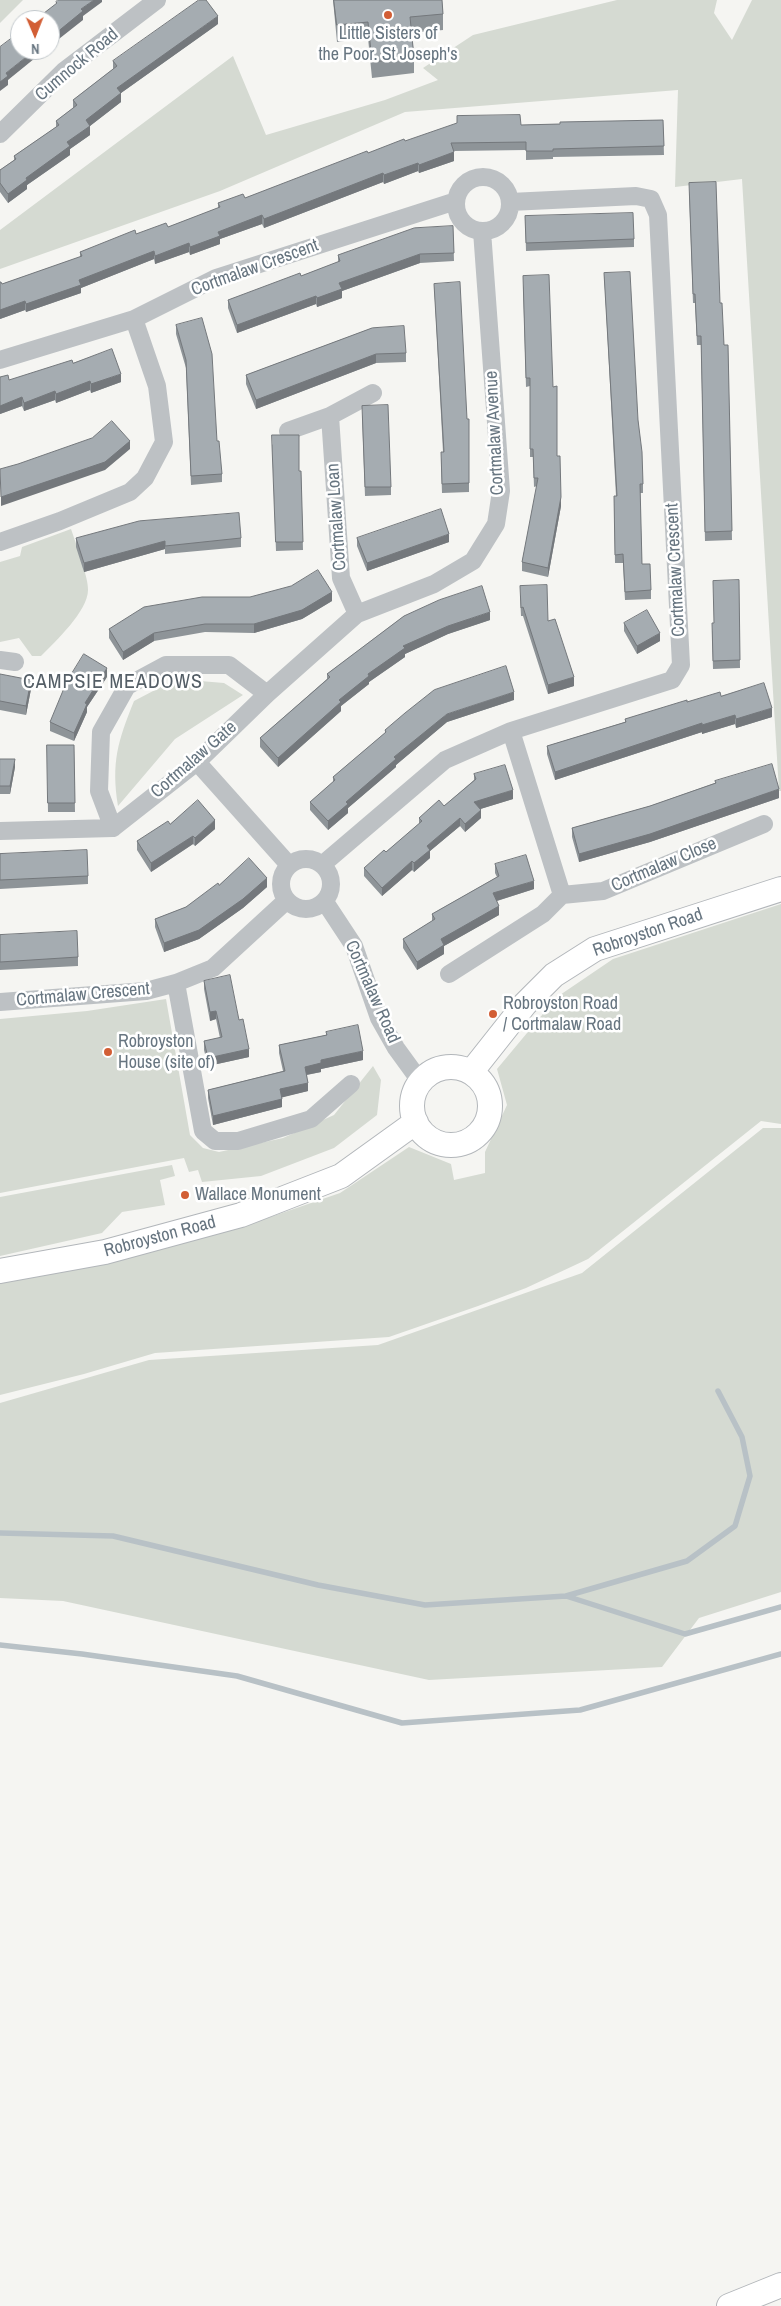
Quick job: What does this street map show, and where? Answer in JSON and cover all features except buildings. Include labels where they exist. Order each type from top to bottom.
[{"type":"street","name":"Cumnock Road","points":[[0,134],[64,71],[157,0]]},
{"type":"street","points":[[479,177],[488,177],[503,186],[510,202],[509,211],[505,219],[491,230],[482,231],[465,225],[460,218],[456,201],[463,185],[479,177]]},
{"type":"street","name":"Cortmalaw Crescent","points":[[323,864],[445,760],[511,731],[672,680],[681,664],[658,215],[651,199],[636,196],[510,202]]},
{"type":"street","name":"Cortmalaw Crescent","points":[[0,360],[134,319],[216,278],[456,201]]},
{"type":"street","name":"Cortmalaw Avenue","points":[[357,614],[434,584],[474,561],[496,524],[501,491],[482,231]]},
{"type":"street","points":[[0,542],[60,521],[130,492],[145,478],[164,442],[157,386],[134,319]]},
{"type":"street","points":[[288,431],[330,416],[373,394]]},
{"type":"street","name":"Cortmalaw Loan","points":[[330,416],[341,578],[357,614]]},
{"type":"street","name":"Cortmalaw Gate","points":[[113,828],[197,762],[267,694],[357,614]]},
{"type":"street","points":[[0,831],[113,828],[100,791],[101,732],[127,686],[166,665],[229,665],[267,694]]},
{"type":"street","points":[[449,974],[543,914],[562,895],[511,731]]},
{"type":"street","points":[[197,762],[289,865]]},
{"type":"street","name":"Cortmalaw Close","points":[[562,895],[603,891],[764,824]]},
{"type":"street","points":[[302,858],[310,858],[323,864],[332,878],[330,895],[325,902],[318,907],[301,909],[287,900],[281,886],[281,878],[289,865],[302,858]]},
{"type":"street","name":"Robroyston Road","points":[[472,1071],[525,1004],[554,976],[595,949],[781,889]]},
{"type":"street","name":"Cortmalaw Crescent","points":[[0,1002],[146,991],[176,983],[213,968],[287,900]]},
{"type":"street","name":"Cortmalaw Road","points":[[325,902],[354,946],[379,1018],[396,1048],[420,1081]]},
{"type":"street","points":[[176,983],[203,1131],[216,1141],[238,1141],[311,1119],[351,1084]]},
{"type":"street","points":[[449,1066],[472,1071],[486,1087],[490,1099],[490,1112],[487,1123],[471,1141],[463,1144],[439,1144],[429,1140],[416,1122],[411,1105],[413,1092],[420,1081],[434,1069],[449,1066]]},
{"type":"street","name":"Robroyston Road","points":[[0,1271],[105,1252],[241,1215],[341,1176],[416,1122]]},
{"type":"street","points":[[729,2306],[781,2285]]},
{"type":"shaded area","points":[[0,0],[23,0],[13,10],[10,10],[10,13],[0,23]]},
{"type":"shaded area","points":[[617,0],[717,0],[714,13],[732,40],[752,0],[781,0],[781,791],[779,791],[742,179],[675,187],[678,90],[405,112],[220,191],[0,269],[0,230],[233,56],[266,135],[385,100],[438,80],[423,68],[473,35]]},
{"type":"shaded area","points":[[71,529],[88,585],[87,598],[83,607],[70,626],[41,656],[32,656],[19,638],[0,642],[0,562],[20,556],[22,547]]},
{"type":"shaded area","points":[[176,679],[224,683],[243,695],[175,739],[118,806],[115,777],[117,752],[134,701]]},
{"type":"shaded area","points":[[781,904],[781,1124],[761,1121],[588,1259],[526,1288],[389,1337],[155,1353],[84,1374],[0,1395],[0,1282],[45,1275],[253,1223],[340,1193],[409,1147],[451,1164],[454,1180],[485,1173],[485,1152],[507,1105],[497,1069],[557,997],[613,959]]},
{"type":"shaded area","points":[[166,999],[190,1135],[203,1148],[219,1152],[283,1138],[334,1115],[373,1066],[381,1080],[377,1115],[334,1148],[261,1176],[202,1182],[198,1170],[189,1172],[184,1158],[0,1193],[0,1019],[87,1011]]},
{"type":"shaded area","points":[[763,1128],[781,1128],[781,1592],[699,1618],[662,1667],[429,1680],[63,1601],[0,1598],[0,1403],[149,1360],[378,1345],[582,1273]]},
{"type":"shaded area","points":[[172,1165],[175,1176],[160,1180],[165,1205],[122,1212],[102,1233],[0,1256],[0,1197]]},
{"type":"waterway","points":[[566,1596],[687,1561],[735,1526],[750,1476],[742,1437],[718,1391]]},
{"type":"waterway","points":[[0,1533],[113,1536],[318,1585],[425,1605],[566,1596],[685,1634],[781,1607]]},
{"type":"waterway","points":[[0,1645],[82,1654],[237,1676],[402,1723],[580,1710],[781,1654]]},
{"type":"place","name":"Little Sisters of the Poor. St Joseph's","points":[[388,15]]},
{"type":"place","name":"Robroyston Road / Cortmalaw Road","points":[[493,1014]]},
{"type":"place","name":"Robroyston House (site of)","points":[[108,1052]]},
{"type":"place","name":"Wallace Monument","points":[[185,1195]]},
{"type":"district","name":"CAMPSIE MEADOWS","points":[[113,683]]}]
